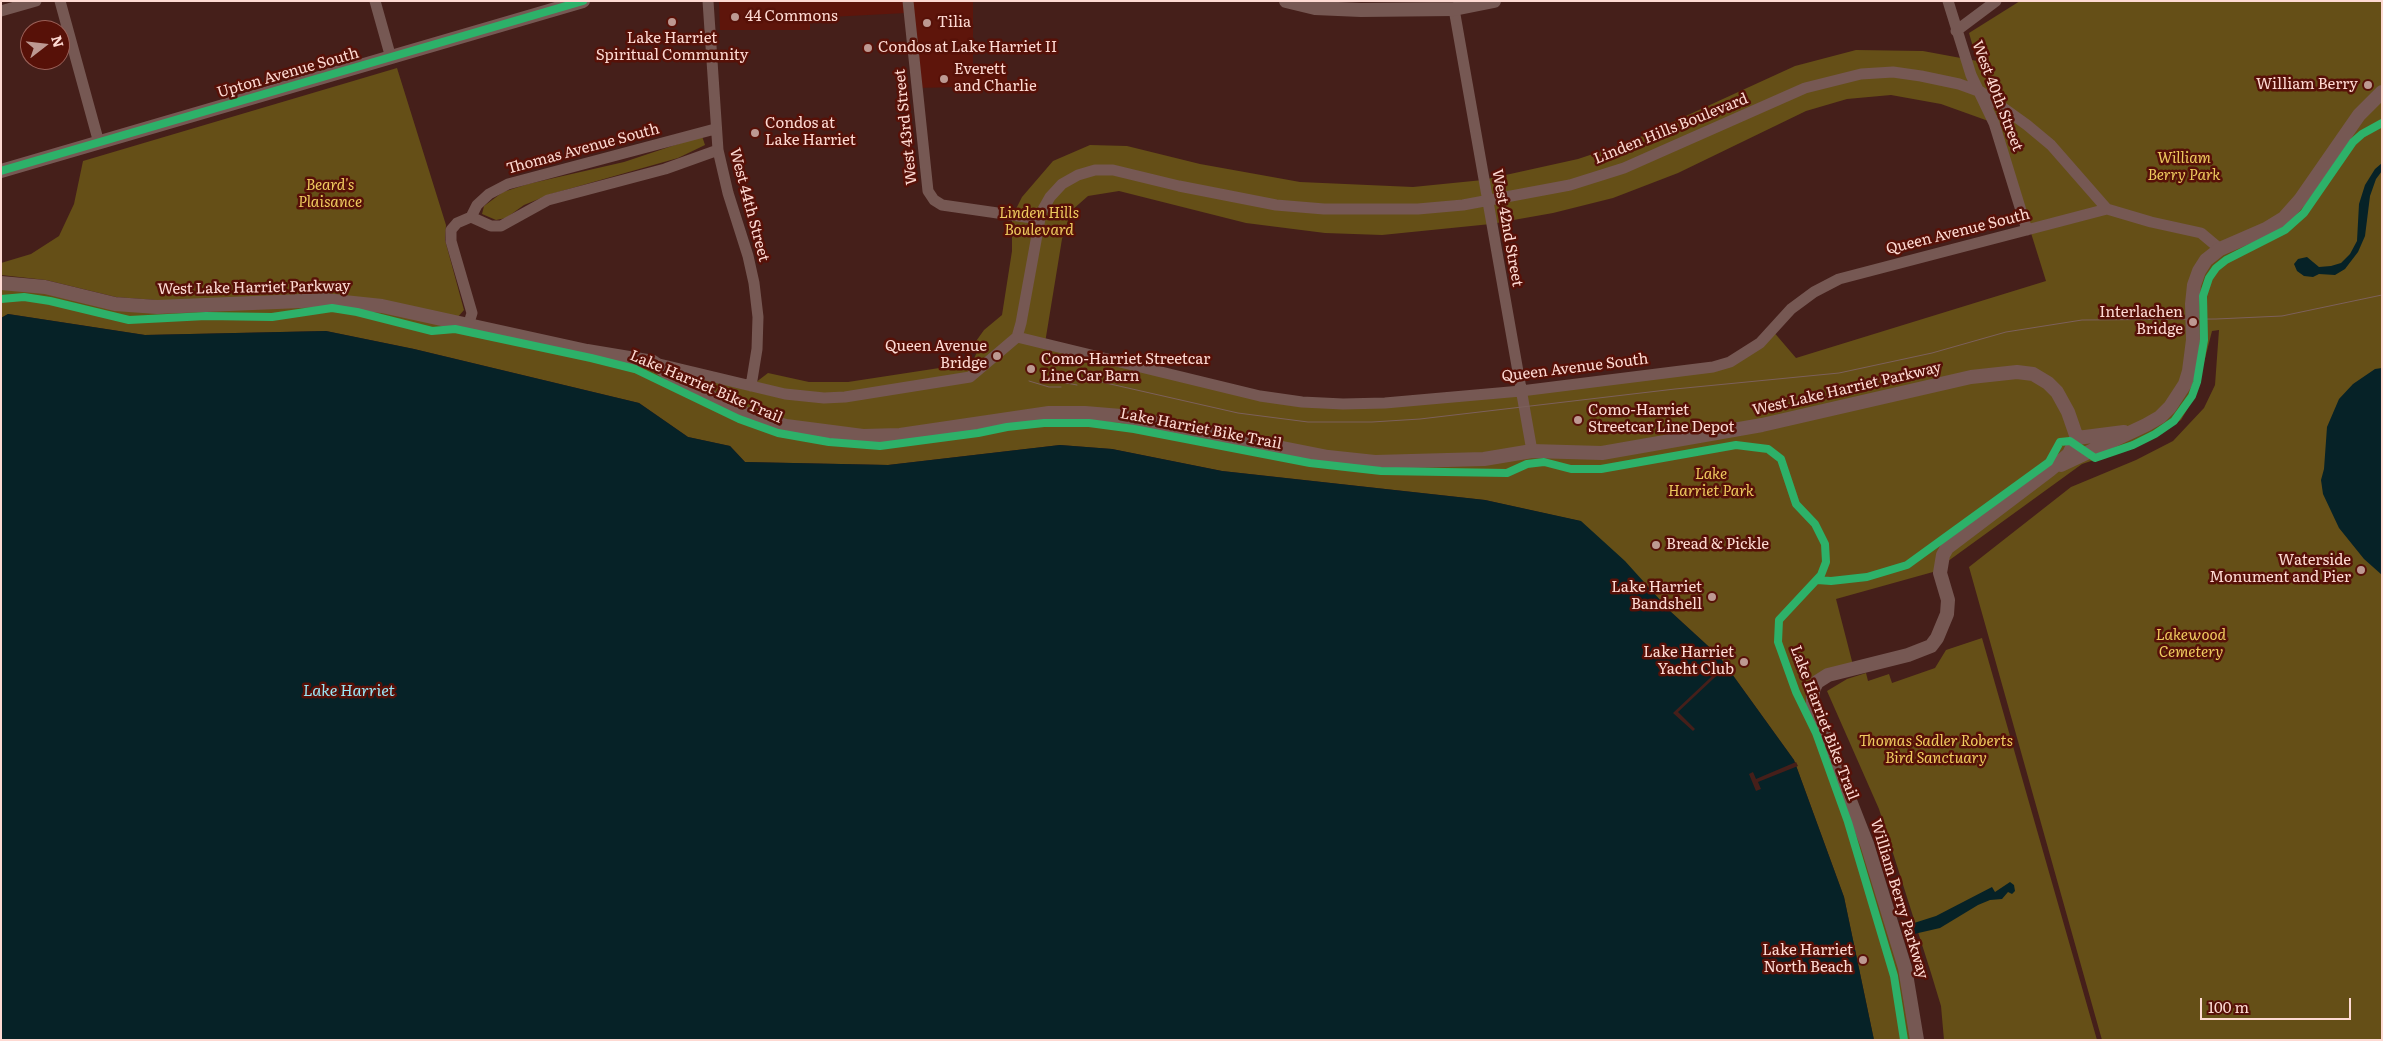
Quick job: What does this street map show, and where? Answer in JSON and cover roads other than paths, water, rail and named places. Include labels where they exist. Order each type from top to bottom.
[{"type":"street","points":[[1,11],[36,1]]},
{"type":"street","points":[[60,1],[100,143]]},
{"type":"street","points":[[375,1],[391,58]]},
{"type":"street","name":"Upton Avenue South","points":[[1,171],[583,1]]},
{"type":"street","name":"West 44th Street","points":[[708,1],[715,128],[718,150],[754,283],[758,317],[757,349],[751,386]]},
{"type":"street","name":"West 43rd Street","points":[[908,1],[928,191],[934,200],[942,205],[1039,219]]},
{"type":"street","points":[[1286,1],[1361,10],[1454,9],[1494,1]]},
{"type":"street","name":"West 40th Street","points":[[1948,1],[1971,76],[1981,92],[1994,123],[2027,230]]},
{"type":"street","points":[[1956,31],[1996,1]]},
{"type":"street","name":"West 42nd Street","points":[[1454,9],[1532,451]]},
{"type":"street","name":"Linden Hills Boulevard","points":[[1013,340],[1021,323],[1039,219],[1050,198],[1062,184],[1078,175],[1095,170],[1113,170],[1179,186],[1276,205],[1324,209],[1418,209],[1488,202],[1570,185],[1624,168],[1805,88],[1861,74],[1893,72],[1948,81],[1981,92],[2027,124],[2050,145],[2106,209]]},
{"type":"street","name":"William Berry Parkway","points":[[2050,470],[2160,417],[2178,397],[2189,370],[2193,340],[2192,304],[2198,271],[2206,260],[2220,249],[2266,229],[2284,218],[2300,200],[2359,116],[2382,92]]},
{"type":"street","name":"Thomas Avenue South","points":[[468,326],[472,313],[451,241],[451,230],[457,223],[471,217],[477,205],[489,194],[508,184],[715,128]]},
{"type":"street","points":[[471,217],[491,226],[502,226],[548,200],[666,169],[718,150]]},
{"type":"street","points":[[2106,209],[2151,222],[2202,233],[2220,249]]},
{"type":"street","name":"Queen Avenue South","points":[[1013,340],[1260,396],[1302,402],[1343,404],[1385,403],[1521,391],[1713,367],[1730,362],[1760,343],[1791,309],[1814,292],[1839,279],[2106,209]]},
{"type":"street","name":"West Lake Harriet Parkway","points":[[1,283],[45,287],[114,304],[157,307],[325,300],[351,301],[653,362],[784,394],[845,397],[970,377],[984,367],[1013,340]]},
{"type":"street","name":"West Lake Harriet Parkway","points":[[653,362],[676,380],[736,410],[786,426],[823,432],[863,436],[900,435],[1020,416],[1049,413],[1085,413],[1121,416],[1328,457],[1375,462],[1484,459],[1532,451],[1588,453],[1618,451],[1762,425],[1971,377],[2017,372],[2033,374],[2048,383],[2057,392],[2068,412],[2077,438]]},
{"type":"street","name":"William Berry Parkway","points":[[1917,1040],[1905,968],[1892,923],[1867,844],[1812,706],[1812,696],[1817,682],[1828,675],[1908,655],[1931,646],[1937,638],[1947,614],[1948,600],[1940,573],[1943,555],[1953,541],[2050,470],[2069,454],[2077,438],[2132,431]]},
{"type":"water","points":[[2382,163],[2382,171],[2376,179],[2370,196],[2365,236],[2358,252],[2345,269],[2335,275],[2319,274],[2313,277],[2304,276],[2297,271],[2294,264],[2298,259],[2307,257],[2319,267],[2331,266],[2341,263],[2350,254],[2357,241],[2359,204],[2365,185],[2375,169]]},
{"type":"water","name":"Lake Harriet","points":[[8,314],[145,335],[326,331],[414,349],[639,403],[688,437],[730,446],[745,462],[888,465],[1060,445],[1112,449],[1222,471],[1485,500],[1581,521],[1625,561],[1671,612],[1719,656],[1794,760],[1844,897],[1874,1040],[1,1040],[1,318]]},
{"type":"water","points":[[2382,368],[2382,575],[2364,559],[2339,528],[2323,494],[2321,480],[2324,469],[2327,427],[2339,399],[2353,384],[2375,369]]},
{"type":"water","points":[[2010,882],[2014,885],[2015,891],[2012,894],[2008,892],[2002,899],[1990,900],[1978,905],[1940,928],[1914,934],[1914,923],[1936,916],[1992,887],[1995,892]]},
{"type":"tram line","points":[[1053,371],[1238,413],[1308,422],[1372,422],[1420,419],[1675,389],[1839,373],[1932,353],[2006,332],[2082,320],[2216,319],[2282,316],[2382,295]]},
{"type":"tram line","points":[[1050,380],[1077,385]]},
{"type":"tram line","points":[[1029,381],[1049,387],[1061,387]]},
{"type":"place","name":"44 Commons","points":[[735,17]]},
{"type":"place","name":"Lake Harriet Spiritual Community","points":[[672,22]]},
{"type":"place","name":"Tilia","points":[[927,23]]},
{"type":"place","name":"Condos at Lake Harriet II","points":[[868,48]]},
{"type":"place","name":"Everett and Charlie","points":[[944,79]]},
{"type":"place","name":"William Berry","points":[[2368,85]]},
{"type":"place","name":"Condos at Lake Harriet","points":[[755,133]]},
{"type":"place","name":"Interlachen Bridge","points":[[2193,322]]},
{"type":"place","name":"Queen Avenue Bridge","points":[[997,356]]},
{"type":"place","name":"Como-Harriet Streetcar Line Car Barn","points":[[1031,369]]},
{"type":"place","name":"Como-Harriet Streetcar Line Depot","points":[[1578,420]]},
{"type":"place","name":"Bread & Pickle","points":[[1656,545]]},
{"type":"place","name":"Waterside Monument and Pier","points":[[2361,570]]},
{"type":"place","name":"Lake Harriet Bandshell","points":[[1712,597]]},
{"type":"place","name":"Lake Harriet Yacht Club","points":[[1744,662]]},
{"type":"place","name":"Lake Harriet North Beach","points":[[1863,960]]},
{"type":"park label","name":"William Berry Park","points":[[2184,168]]},
{"type":"park label","name":"Beard's Plaisance","points":[[330,194]]},
{"type":"park label","name":"Lake Harriet Park","points":[[1711,484]]},
{"type":"park label","name":"Lakewood Cemetery","points":[[2191,644]]},
{"type":"park label","name":"Thomas Sadler Roberts Bird Sanctuary","points":[[1936,750]]}]
